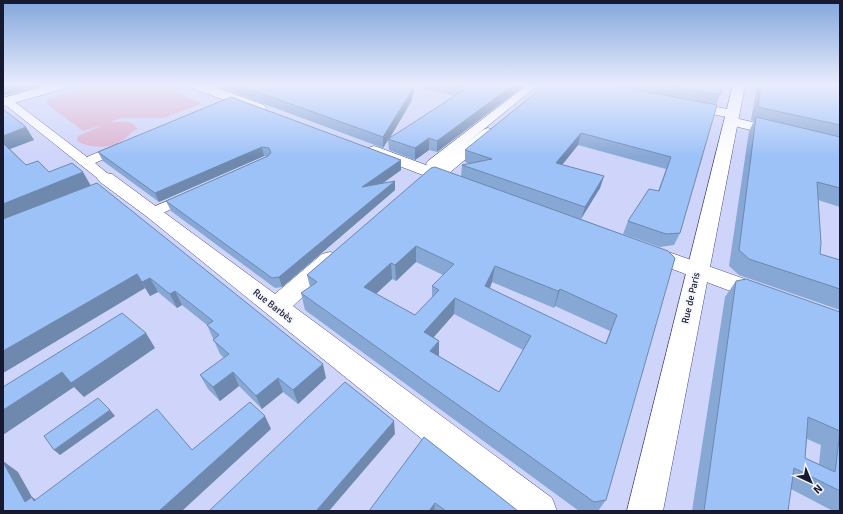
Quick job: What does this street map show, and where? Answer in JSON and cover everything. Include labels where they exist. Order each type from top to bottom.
[{"type":"street","name":"Rue Barbès","points":[[14,109],[86,162],[105,185],[153,212],[539,511]]},
{"type":"street","points":[[262,109],[273,113]]},
{"type":"street","points":[[436,173],[433,164],[503,109]]},
{"type":"street","points":[[412,188],[436,173],[517,109]]},
{"type":"street","points":[[700,109],[840,146]]},
{"type":"street","name":"Rue de Paris","points":[[645,511],[733,109]]},
{"type":"street","points":[[86,162],[129,144]]},
{"type":"street","points":[[359,146],[436,173],[468,187]]},
{"type":"street","points":[[153,212],[202,190]]},
{"type":"street","points":[[275,308],[347,244]]},
{"type":"street","points":[[628,244],[780,300]]},
{"type":"shaded area","points":[[54,109],[187,109],[164,118],[121,118],[110,122],[132,123],[138,129],[133,131],[121,142],[108,146],[95,146],[83,144],[77,141],[78,136],[103,125],[83,131]]},
{"type":"building","points":[[3,109],[26,127],[3,136]]},
{"type":"building","points":[[202,109],[263,109],[401,160],[362,187],[395,181],[279,277],[272,278],[166,201],[268,156],[271,153],[269,148],[262,147],[155,193],[98,152]]},
{"type":"building","points":[[305,109],[400,109],[383,137]]},
{"type":"building","points":[[434,109],[480,109],[437,141],[429,138],[415,148],[388,139]]},
{"type":"building","points":[[515,109],[716,109],[680,233],[666,234],[628,221],[649,189],[659,191],[671,157],[581,133],[556,163],[604,176],[585,207],[462,165],[492,159],[465,150]]},
{"type":"building","points":[[767,109],[840,109],[840,125]]},
{"type":"building","points":[[756,117],[840,137],[840,188],[817,182],[821,243],[820,254],[840,260],[840,289],[749,259],[739,250]]},
{"type":"building","points":[[3,143],[26,165],[38,161],[49,172],[72,163],[83,172],[3,204]]},
{"type":"building","points":[[435,167],[668,251],[675,258],[606,500],[594,502],[301,293],[317,282],[307,275],[431,168]],"holes":[[[416,246],[454,264],[432,286],[439,290],[415,315],[364,287],[391,263],[395,265]],[[495,266],[558,291],[560,289],[617,315],[606,344],[485,286]],[[455,298],[531,336],[499,392],[430,351],[439,341],[424,332]]]},
{"type":"building","points":[[97,183],[323,364],[293,390],[278,378],[256,396],[233,372],[213,387],[200,375],[229,354],[213,340],[219,335],[207,325],[213,321],[175,291],[170,294],[150,278],[142,282],[137,274],[3,351],[3,219]]},
{"type":"building","points":[[746,279],[840,312],[840,431],[840,491],[794,468],[788,511],[704,511],[736,281]],"holes":[[[808,417],[840,431],[835,472],[805,458]]]},
{"type":"building","points":[[122,313],[146,333],[71,383],[62,372],[3,410],[3,387]]},
{"type":"building","points":[[345,382],[394,421],[316,511],[209,511]]},
{"type":"building","points":[[98,398],[110,410],[54,450],[44,436]]},
{"type":"building","points":[[250,402],[265,416],[159,511],[3,511],[3,462],[25,502],[32,497],[34,501],[157,409],[192,450]]},
{"type":"building","points":[[424,437],[518,511],[446,511],[435,503],[429,511],[369,511]]}]
